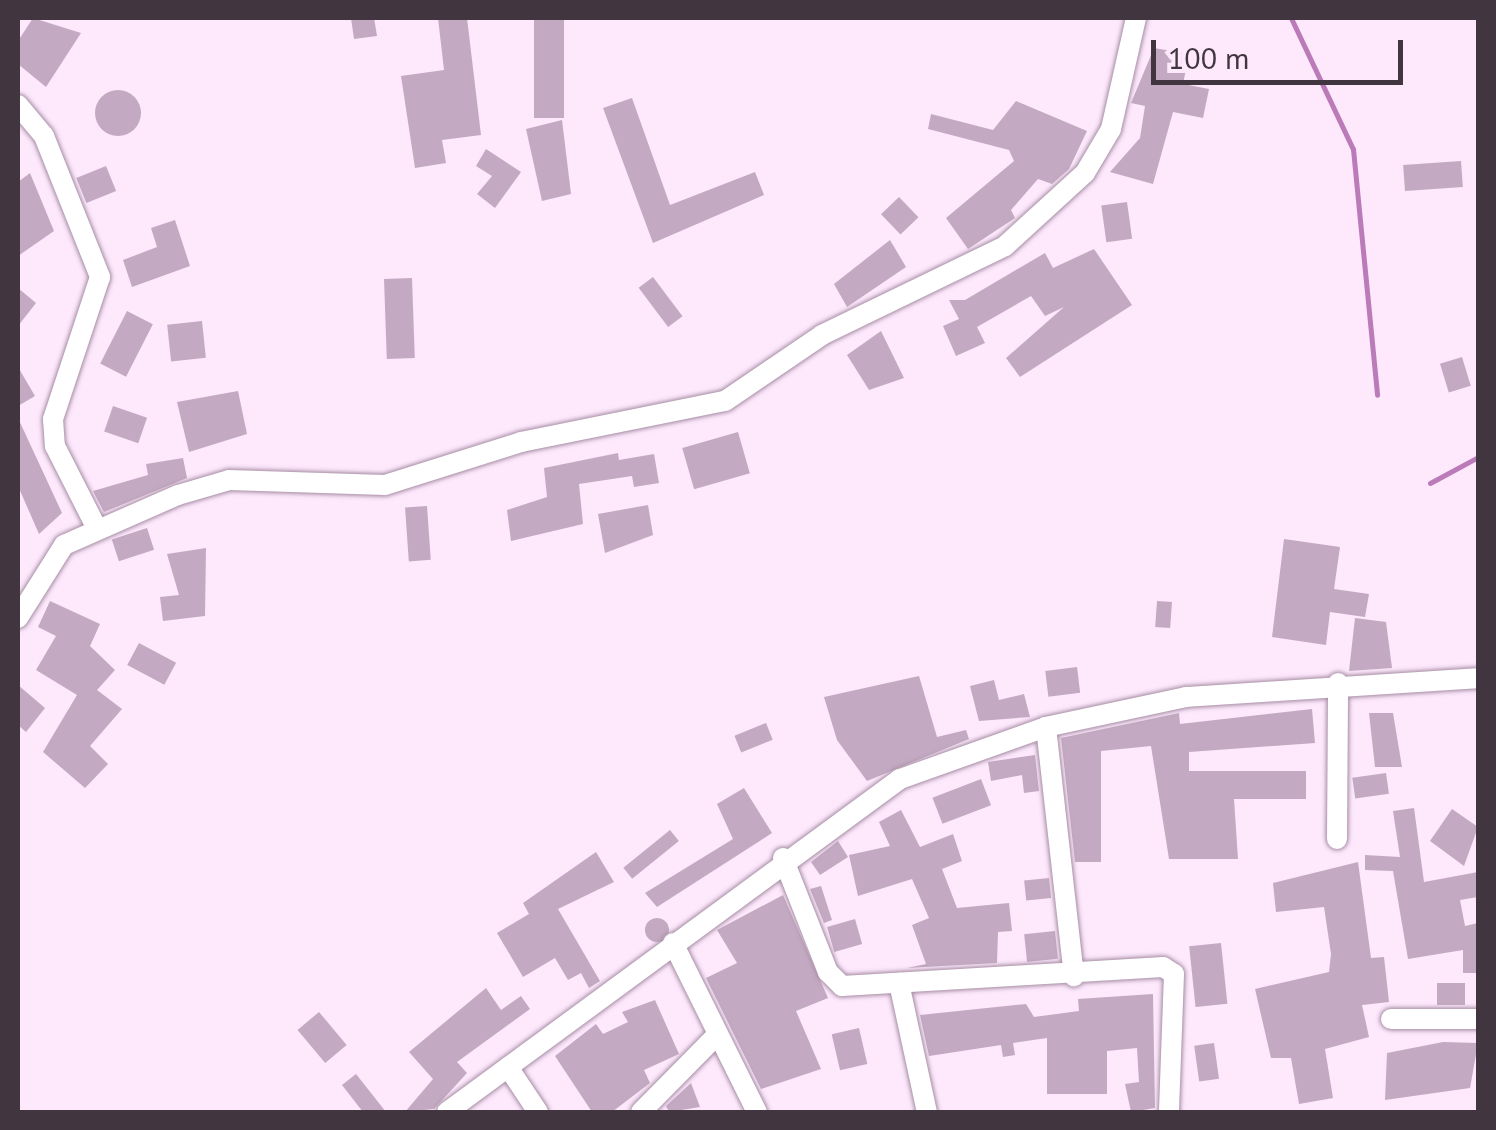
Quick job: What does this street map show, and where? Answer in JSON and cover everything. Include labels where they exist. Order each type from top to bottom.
[{"type":"street","points":[[18,618],[64,545],[94,525],[229,480],[385,485],[522,442],[725,401],[822,335],[1005,246],[1085,173],[1111,129],[1136,18]]},
{"type":"street","points":[[18,105],[44,136],[100,277],[53,419],[55,446],[94,525]]},
{"type":"street","points":[[447,1112],[784,858],[900,779],[1046,727],[1186,697],[1338,683],[1478,678]]},
{"type":"street","points":[[1336,839],[1338,683]]},
{"type":"street","points":[[1046,727],[1074,976]]},
{"type":"street","points":[[784,858],[834,982],[1074,976],[1163,967],[1174,974],[1169,1112]]},
{"type":"street","points":[[673,943],[714,1037],[758,1112]]},
{"type":"street","points":[[899,983],[928,1112]]},
{"type":"street","points":[[1391,1019],[1478,1018]]},
{"type":"street","points":[[640,1112],[714,1037]]},
{"type":"street","points":[[508,1068],[538,1112]]},
{"type":"building","points":[[33,18],[81,33],[46,87],[18,64],[18,41]]},
{"type":"building","points":[[351,18],[374,18],[377,36],[354,39]]},
{"type":"building","points":[[438,18],[467,18],[481,135],[442,140],[446,163],[415,168],[401,76],[444,70]]},
{"type":"building","points":[[534,18],[564,18],[564,118],[534,118]]},
{"type":"building","points":[[1154,48],[1189,54],[1183,84],[1209,89],[1203,118],[1173,112],[1153,184],[1110,172],[1140,138],[1145,106],[1131,103]]},
{"type":"building","points":[[118,90],[134,97],[141,113],[134,129],[118,136],[102,129],[95,113],[102,97]]},
{"type":"building","points":[[632,98],[670,205],[755,172],[764,195],[653,243],[603,108]]},
{"type":"building","points":[[1016,101],[1087,131],[1069,169],[1052,184],[1038,179],[1011,210],[1015,218],[968,249],[946,218],[1014,161],[1009,150],[928,129],[931,114],[993,130]]},
{"type":"building","points":[[562,120],[571,194],[542,201],[526,129]]},
{"type":"building","points":[[486,149],[521,172],[495,208],[477,194],[492,176],[476,166]]},
{"type":"building","points":[[1461,161],[1463,187],[1405,191],[1403,165]]},
{"type":"building","points":[[106,166],[116,191],[86,203],[76,178]]},
{"type":"building","points":[[30,173],[54,231],[18,256],[18,182]]},
{"type":"building","points":[[899,197],[918,217],[900,235],[881,214]]},
{"type":"building","points":[[1127,202],[1132,239],[1106,242],[1101,206]]},
{"type":"building","points":[[175,220],[190,266],[132,287],[123,260],[157,247],[151,228]]},
{"type":"building","points":[[890,240],[906,267],[847,307],[834,284]]},
{"type":"building","points":[[1094,249],[1132,305],[1020,377],[1006,358],[1064,307],[1045,316],[1031,296],[977,327],[985,343],[956,356],[943,326],[959,319],[949,300],[965,300],[1045,253],[1053,268]]},
{"type":"building","points":[[653,277],[682,316],[668,327],[639,288]]},
{"type":"building","points":[[412,278],[415,358],[387,359],[384,279]]},
{"type":"building","points":[[18,288],[36,303],[18,326]]},
{"type":"building","points":[[127,311],[153,324],[126,377],[100,364]]},
{"type":"building","points":[[202,321],[206,358],[171,361],[167,325]]},
{"type":"building","points":[[881,331],[904,378],[869,390],[847,355]]},
{"type":"building","points":[[1462,357],[1471,386],[1449,392],[1440,364]]},
{"type":"building","points":[[18,367],[35,396],[18,406]]},
{"type":"building","points":[[238,391],[247,434],[189,452],[177,402]]},
{"type":"building","points":[[113,406],[147,418],[138,443],[104,432]]},
{"type":"building","points":[[18,418],[62,513],[39,534],[18,486]]},
{"type":"building","points":[[738,432],[750,473],[694,489],[682,448]]},
{"type":"building","points":[[618,453],[619,460],[654,454],[659,483],[634,487],[632,476],[579,484],[583,524],[511,541],[507,510],[547,497],[544,468]]},
{"type":"building","points":[[183,458],[187,478],[104,512],[93,491],[148,475],[146,464]]},
{"type":"building","points":[[648,505],[653,535],[605,553],[598,514]]},
{"type":"building","points":[[427,506],[431,560],[409,561],[405,508]]},
{"type":"building","points":[[147,528],[154,550],[119,561],[112,539]]},
{"type":"building","points":[[1284,539],[1340,547],[1334,589],[1369,594],[1365,617],[1330,612],[1326,645],[1272,637]]},
{"type":"building","points":[[206,548],[205,616],[163,621],[160,597],[179,595],[167,554]]},
{"type":"building","points":[[50,601],[100,624],[90,646],[115,670],[97,690],[122,709],[90,746],[108,764],[85,788],[43,752],[77,695],[36,670],[56,636],[38,627]]},
{"type":"building","points":[[1157,601],[1172,602],[1170,628],[1155,627]]},
{"type":"building","points":[[1355,618],[1386,622],[1392,668],[1349,671]]},
{"type":"building","points":[[139,643],[176,663],[164,685],[127,665]]},
{"type":"building","points":[[1077,667],[1080,693],[1048,697],[1045,671]]},
{"type":"building","points":[[919,676],[937,737],[966,730],[969,739],[867,781],[837,740],[824,697]]},
{"type":"building","points":[[994,680],[999,700],[1024,694],[1030,717],[979,721],[970,686]]},
{"type":"building","points":[[18,685],[45,708],[26,732],[18,725]]},
{"type":"building","points":[[1312,709],[1315,743],[1189,752],[1189,771],[1306,771],[1306,799],[1234,799],[1238,859],[1169,859],[1151,746],[1101,751],[1101,862],[1075,862],[1061,738],[1179,713],[1180,724]]},
{"type":"building","points":[[1369,713],[1393,713],[1402,767],[1375,767]]},
{"type":"building","points":[[766,723],[773,740],[741,752],[734,736]]},
{"type":"building","points":[[1035,755],[1039,791],[1024,793],[1022,775],[991,781],[988,762]]},
{"type":"building","points":[[1386,773],[1389,794],[1355,799],[1352,778]]},
{"type":"building","points":[[981,779],[991,805],[942,824],[932,798]]},
{"type":"building","points":[[744,788],[772,833],[657,907],[645,893],[733,839],[717,804]]},
{"type":"building","points":[[1414,808],[1424,882],[1478,872],[1478,897],[1460,900],[1465,926],[1478,923],[1477,973],[1463,973],[1463,950],[1408,959],[1393,871],[1365,870],[1365,855],[1400,857],[1393,811]]},
{"type":"building","points":[[1452,809],[1478,827],[1464,866],[1430,841]]},
{"type":"building","points":[[901,810],[920,847],[953,834],[962,861],[942,869],[957,908],[1009,903],[1012,931],[998,932],[997,963],[907,968],[926,964],[912,925],[929,918],[912,879],[858,896],[849,855],[890,846],[879,822]]},
{"type":"building","points":[[670,830],[679,841],[632,879],[623,868]]},
{"type":"building","points":[[838,841],[848,857],[820,875],[811,862]]},
{"type":"building","points":[[596,852],[614,882],[558,909],[600,981],[589,988],[581,973],[568,980],[555,958],[523,977],[497,933],[529,914],[523,903]]},
{"type":"building","points":[[1358,862],[1371,958],[1384,957],[1389,1002],[1362,1005],[1369,1037],[1325,1049],[1333,1098],[1299,1104],[1291,1058],[1271,1058],[1255,989],[1329,972],[1331,954],[1324,907],[1276,912],[1273,883]]},
{"type":"building","points":[[1049,878],[1051,898],[1026,901],[1024,881]]},
{"type":"building","points":[[821,886],[832,920],[824,923],[810,889]]},
{"type":"building","points":[[783,895],[828,998],[796,1011],[821,1069],[761,1089],[706,978],[737,963],[717,930]]},
{"type":"building","points":[[657,918],[669,930],[657,942],[645,930]]},
{"type":"building","points":[[855,919],[862,944],[834,952],[827,927]]},
{"type":"building","points":[[1055,931],[1058,959],[1027,962],[1024,934]]},
{"type":"building","points":[[1221,943],[1227,1004],[1196,1007],[1189,946]]},
{"type":"building","points":[[1437,983],[1465,983],[1465,1005],[1437,1005]]},
{"type":"building","points":[[486,988],[501,1010],[521,996],[530,1009],[457,1062],[467,1073],[434,1109],[405,1112],[433,1079],[409,1052]]},
{"type":"building","points":[[1153,994],[1155,1108],[1131,1112],[1125,1084],[1139,1082],[1137,1048],[1107,1051],[1107,1094],[1047,1094],[1047,1038],[1013,1043],[1015,1055],[1003,1057],[1001,1045],[929,1056],[920,1015],[1026,1004],[1034,1017],[1079,1011],[1078,999]]},
{"type":"building","points":[[655,1000],[679,1054],[644,1070],[650,1083],[612,1112],[592,1112],[555,1056],[596,1024],[603,1034],[628,1022],[622,1012]]},
{"type":"building","points":[[319,1012],[347,1045],[325,1063],[298,1030]]},
{"type":"building","points":[[859,1028],[867,1064],[840,1070],[832,1034]]},
{"type":"building","points":[[1443,1042],[1478,1043],[1470,1088],[1385,1100],[1387,1053]]},
{"type":"building","points":[[1214,1043],[1219,1079],[1199,1081],[1194,1046]]},
{"type":"building","points":[[356,1074],[386,1112],[363,1112],[342,1085]]},
{"type":"building","points":[[691,1083],[700,1107],[669,1112],[666,1106]]},
{"type":"waterway","points":[[1291,18],[1353,149],[1377,395]]},
{"type":"waterway","points":[[1430,483],[1478,457]]}]
